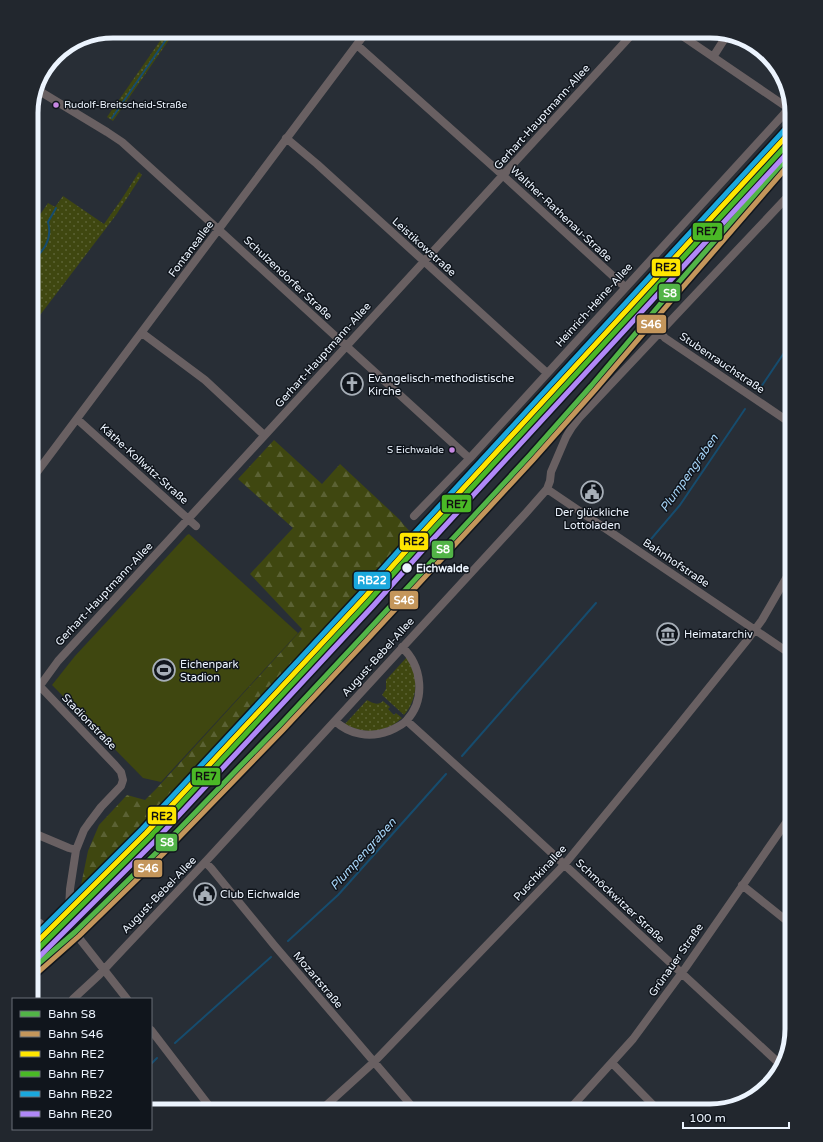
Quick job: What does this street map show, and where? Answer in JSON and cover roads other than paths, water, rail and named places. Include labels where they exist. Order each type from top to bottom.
[{"type":"street","name":"Fontaneallee","points":[[38,471],[362,38]]},
{"type":"street","name":"Gerhart-Hauptmann-Allee","points":[[39,686],[58,660],[629,38]]},
{"type":"street","points":[[685,38],[784,105]]},
{"type":"street","points":[[713,57],[724,39]]},
{"type":"street","name":"Walther-Rathenau-Straße","points":[[357,45],[503,175],[625,287]]},
{"type":"street","name":"Schulzendorfer Straße","points":[[41,92],[122,142],[469,458]]},
{"type":"street","name":"Heinrich-Heine-Allee","points":[[414,516],[547,374],[785,113]]},
{"type":"street","name":"Leistikowstraße","points":[[286,138],[424,261],[547,374]]},
{"type":"street","name":"August-Bebel-Allee","points":[[74,998],[104,970],[205,862],[525,514],[547,489],[551,472],[565,438],[572,426],[785,199]]},
{"type":"street","name":"Stubenrauchstraße","points":[[660,332],[665,338],[785,419]]},
{"type":"street","points":[[142,333],[205,380],[264,435]]},
{"type":"street","name":"Käthe-Kollwitz-Straße","points":[[77,419],[196,526]]},
{"type":"street","name":"Bahnhofstraße","points":[[547,489],[785,650]]},
{"type":"street","name":"Puschkinallee","points":[[328,1104],[374,1062],[564,865],[755,630],[785,580]]},
{"type":"street","points":[[335,721],[344,728],[354,732],[370,735],[392,730],[407,720],[412,714],[417,700],[419,681],[414,663],[402,647]]},
{"type":"street","name":"Stadionstraße","points":[[39,686],[115,765],[123,780],[121,786],[101,807],[84,830],[76,850]]},
{"type":"street","name":"Schmöckwitzer Straße","points":[[407,720],[777,1062]]},
{"type":"street","name":"Grünauer Straße","points":[[575,1104],[633,1039],[682,973],[785,824]]},
{"type":"street","points":[[38,835],[76,850],[70,889],[69,911],[72,926],[79,938],[126,998]]},
{"type":"street","name":"Mozartstraße","points":[[205,862],[410,1104]]},
{"type":"street","points":[[742,884],[785,919]]},
{"type":"street","points":[[152,1031],[208,1104]]},
{"type":"street","points":[[612,1064],[652,1104]]},
{"type":"waterway","points":[[112,118],[167,38]]},
{"type":"waterway","points":[[38,255],[43,250],[48,240],[48,222],[56,208]]},
{"type":"waterway","name":"Plumpengraben","points":[[759,390],[785,351]]},
{"type":"waterway","name":"Plumpengraben","points":[[646,545],[680,505],[745,409]]},
{"type":"waterway","name":"Plumpengraben","points":[[462,756],[596,603]]},
{"type":"waterway","name":"Plumpengraben","points":[[288,941],[338,895],[446,774]]},
{"type":"waterway","name":"Plumpengraben","points":[[175,1043],[271,957]]},
{"type":"waterway","name":"Plumpengraben","points":[[152,1063],[157,1058]]},
{"type":"rail line","name":"RB22","points":[[38,933],[142,829],[360,594],[785,129]]},
{"type":"rail line","name":"RE2","points":[[38,941],[146,833],[364,598],[785,138]]},
{"type":"rail line","name":"RE7","points":[[38,949],[150,837],[368,602],[785,147]]},
{"type":"rail line","name":"RE20","points":[[39,957],[155,841],[373,606],[785,156]]},
{"type":"rail line","name":"S8","points":[[38,964],[75,932],[159,850],[279,726],[361,638],[529,456],[785,160]]},
{"type":"rail line","name":"S46","points":[[38,972],[79,936],[163,854],[283,730],[365,642],[533,460],[785,169]]},
{"type":"place","name":"Rudolf-Breitscheid-Straße","points":[[56,105]]},
{"type":"place","name":"Evangelisch-methodistische Kirche","points":[[352,384]]},
{"type":"place","name":"S Eichwalde","points":[[452,450]]},
{"type":"place","name":"Der glückliche Lottoladen","points":[[592,492]]},
{"type":"place","name":"Eichwalde","points":[[407,568]]},
{"type":"place","name":"Heimatarchiv","points":[[668,634]]},
{"type":"place","name":"Eichenpark Stadion","points":[[164,670]]},
{"type":"place","name":"Club Eichwalde","points":[[205,894]]}]
